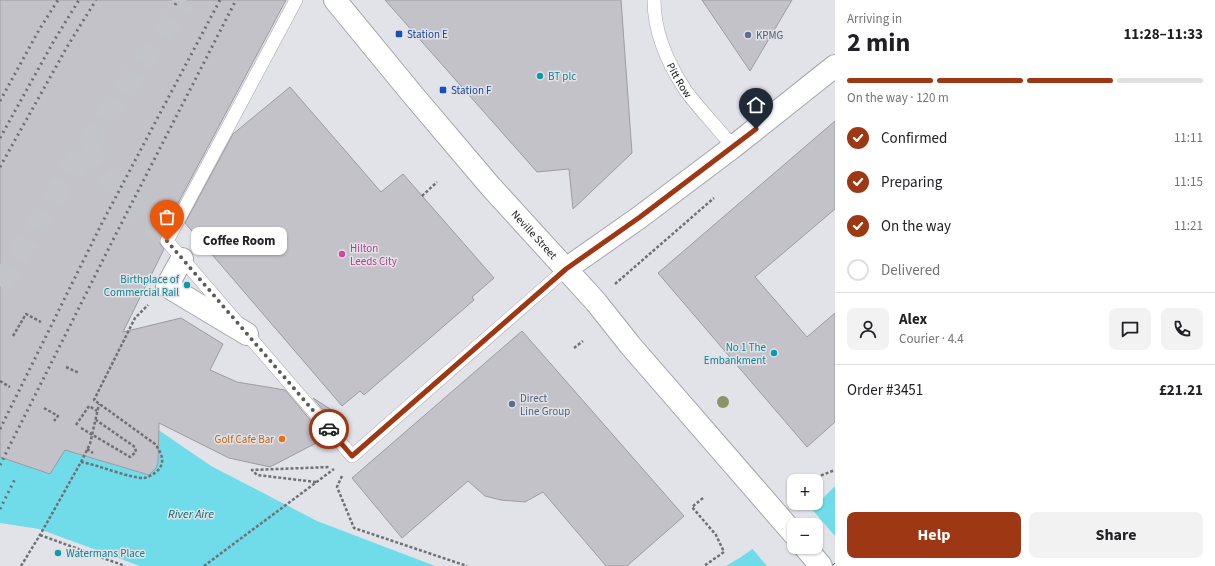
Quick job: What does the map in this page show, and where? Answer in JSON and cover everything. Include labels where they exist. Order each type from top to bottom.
[{"type":"street","name":"Neville Street","points":[[335,0],[486,181],[596,302],[630,345],[787,526]]},
{"type":"street","points":[[566,269],[640,217],[733,147],[835,66]]},
{"type":"street","points":[[182,259],[167,286],[247,334]]},
{"type":"street","points":[[811,554],[821,566]]},
{"type":"lane","points":[[296,0],[167,241],[352,456],[566,269]]},
{"type":"lane","name":"Pitt Row","points":[[654,0],[654,13],[665,52],[686,91],[733,147]]},
{"type":"path","points":[[422,196],[437,182]]},
{"type":"path","points":[[81,462],[146,478],[156,473],[161,467],[161,452],[155,444],[94,400],[135,318],[167,286]]},
{"type":"path","points":[[13,336],[26,314],[41,322]]},
{"type":"path","points":[[574,348],[583,341]]},
{"type":"path","points":[[66,367],[79,373]]},
{"type":"path","points":[[0,381],[10,387]]},
{"type":"path","points":[[21,566],[40,535],[90,444],[99,404]]},
{"type":"path","points":[[76,425],[89,406],[97,411]]},
{"type":"path","points":[[44,408],[58,416],[54,421]]},
{"type":"path","points":[[81,428],[130,456],[136,452],[135,447],[96,420]]},
{"type":"path","points":[[87,450],[93,453]]},
{"type":"path","points":[[352,456],[337,487],[354,528],[467,566]]},
{"type":"path","points":[[204,566],[337,467],[252,470],[257,475],[316,482]]},
{"type":"path","points":[[823,475],[835,470]]},
{"type":"path","points":[[703,498],[692,507],[716,536],[724,552],[704,566]]},
{"type":"path","points":[[40,535],[125,566]]},
{"type":"water","name":"River Aire","points":[[0,383],[109,396],[211,466],[317,521],[435,566],[140,566],[39,529],[0,523]]},
{"type":"water","points":[[835,486],[835,566],[726,566],[787,525],[787,554],[823,554],[823,518],[796,518],[808,510],[823,510],[823,498]]},
{"type":"pier","points":[[803,510],[812,510],[819,518],[792,518]]},
{"type":"pier","points":[[787,522],[787,554],[823,554],[823,522],[835,536],[835,566],[767,566],[751,547]]},
{"type":"building","points":[[0,0],[286,0],[160,237],[159,242],[164,249],[123,332],[181,318],[223,344],[210,370],[237,382],[285,390],[317,428],[310,433],[318,442],[270,467],[229,458],[159,423],[158,463],[156,468],[149,475],[65,450],[50,474],[0,457]]},
{"type":"building","name":"BT plc","points":[[385,0],[621,0],[632,153],[573,209],[569,169],[537,172]]},
{"type":"building","name":"KPMG","points":[[702,0],[792,0],[750,71]]},
{"type":"building","name":"Hilton Leeds City","points":[[290,87],[381,192],[403,174],[494,278],[472,297],[474,300],[364,395],[360,391],[342,406],[185,223],[233,134]]},
{"type":"building","name":"No 1 The Embankment","points":[[835,121],[835,209],[755,277],[807,337],[835,313],[835,422],[807,447],[658,273]]},
{"type":"building","name":"Direct Line Group","points":[[522,331],[684,516],[627,566],[606,566],[543,492],[525,502],[501,500],[485,496],[468,481],[402,538],[352,478]]},
{"type":"building","points":[[313,398],[335,412],[329,417]]},
{"type":"ferry route","points":[[832,566],[835,563]]},
{"type":"tunnel","points":[[0,286],[84,148],[186,0]]},
{"type":"tunnel","points":[[84,148],[167,241]]},
{"type":"railway","points":[[0,101],[39,30],[58,0]]},
{"type":"railway","points":[[0,138],[55,39],[79,0]]},
{"type":"railway","points":[[0,167],[67,47],[96,0]]},
{"type":"railway","points":[[175,5],[178,0]]},
{"type":"railway","points":[[0,429],[102,223],[220,0]]},
{"type":"railway","points":[[0,465],[236,0]]},
{"type":"railway","points":[[0,509],[15,479]]},
{"type":"way so far","points":[[167,241],[329,429]]},
{"type":"place","name":"Station E","points":[[399,34]]},
{"type":"place","name":"KPMG","points":[[748,35]]},
{"type":"place","name":"BT plc","points":[[540,76]]},
{"type":"place","name":"Station F","points":[[443,90]]},
{"type":"place","name":"Coffee Room","points":[[167,241]]},
{"type":"place","name":"Hilton Leeds City","points":[[342,254]]},
{"type":"place","name":"Birthplace of Commercial Rail","points":[[187,285]]},
{"type":"place","name":"No 1 The Embankment","points":[[774,353]]},
{"type":"place","name":"Direct Line Group","points":[[512,404]]},
{"type":"place","name":"Golf Cafe Bar","points":[[282,439]]},
{"type":"place","name":"Watermans Place","points":[[58,553]]},
{"type":"route","points":[[329,429],[352,456],[566,269],[640,217],[756,129]]}]
